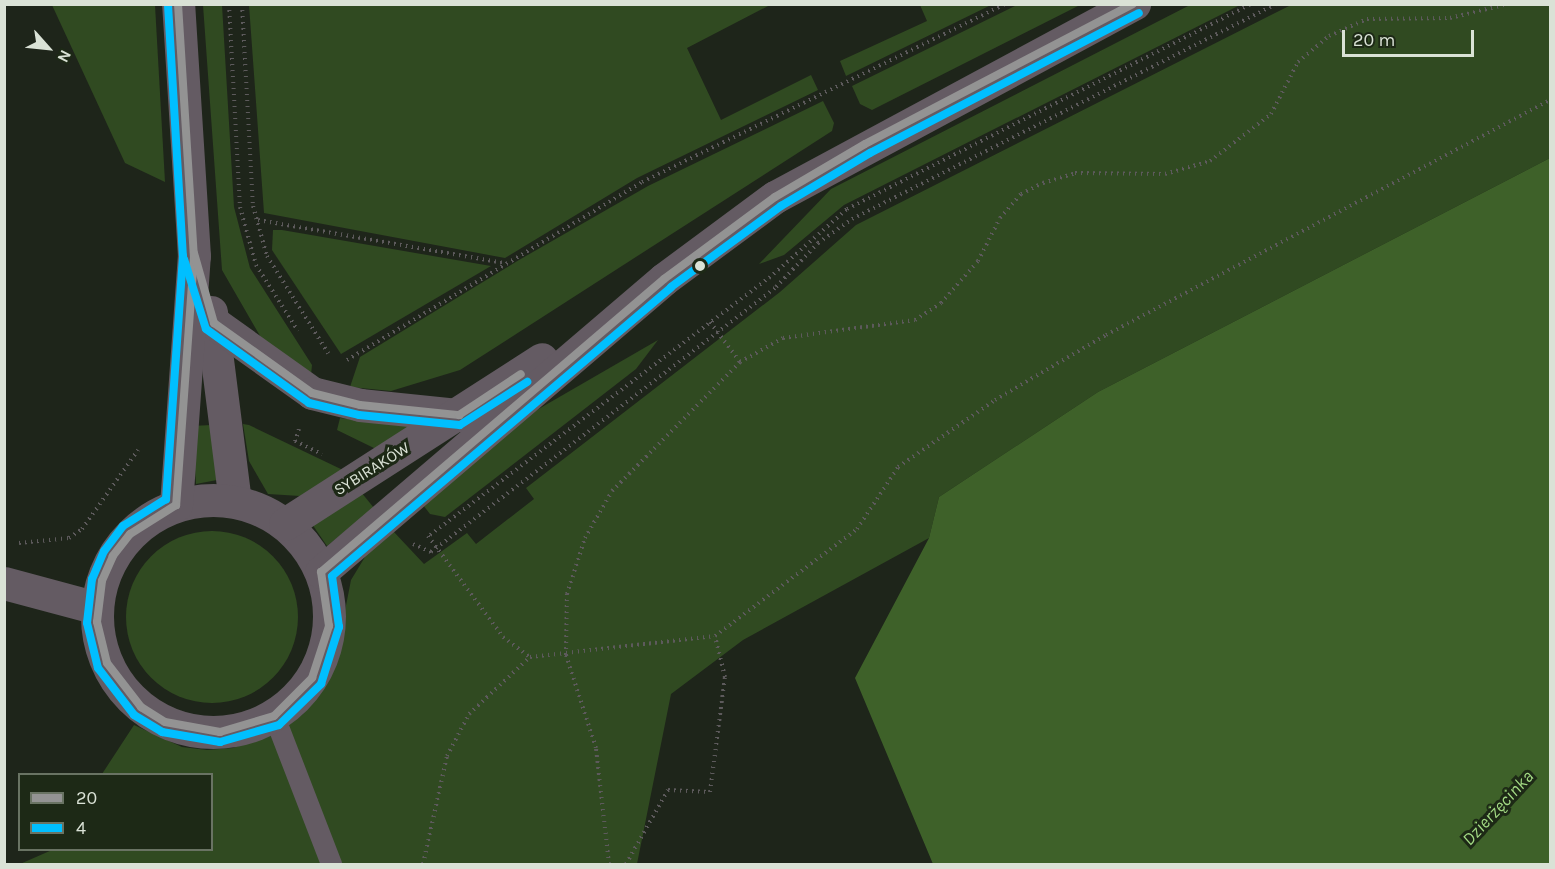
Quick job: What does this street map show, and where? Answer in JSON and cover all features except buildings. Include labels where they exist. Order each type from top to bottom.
[{"type":"street","points":[[176,505],[194,256],[178,4]]},
{"type":"street","points":[[321,572],[664,279],[775,197],[855,150],[1134,4]]},
{"type":"street","points":[[194,256],[214,323],[235,501]]},
{"type":"street","name":"SYBIRAKÓW","points":[[285,524],[459,415],[664,279]]},
{"type":"street","points":[[214,323],[312,393],[360,405],[459,415]]},
{"type":"street","points":[[235,501],[285,524],[321,572],[330,626],[324,653],[312,678],[274,716],[220,732],[165,722],[141,707],[116,679],[98,636],[97,608],[113,556],[130,534],[176,505],[235,501]]},
{"type":"street","points":[[4,583],[97,608]]},
{"type":"lane","points":[[274,716],[332,864]]},
{"type":"path","points":[[229,4],[240,207],[256,265],[305,342]]},
{"type":"path","points":[[242,4],[258,220],[267,256],[333,360]]},
{"type":"path","points":[[337,366],[642,182],[1006,4]]},
{"type":"path","points":[[428,536],[710,322],[846,209],[1251,4]]},
{"type":"path","points":[[408,540],[422,552],[435,549],[717,332],[852,219],[1276,4]]},
{"type":"path","points":[[609,864],[596,748],[566,655],[567,594],[585,538],[612,491],[740,362],[783,338],[915,320],[941,303],[978,261],[1000,218],[1020,194],[1043,183],[1075,173],[1165,174],[1210,160],[1271,114],[1298,62],[1329,36],[1367,19],[1450,18],[1508,4]]},
{"type":"path","points":[[423,529],[435,549],[503,637],[530,657],[566,655],[715,636],[857,529],[898,467],[995,400],[1106,335],[1551,100]]},
{"type":"path","points":[[258,220],[505,263]]},
{"type":"path","points":[[710,322],[740,362]]},
{"type":"path","points":[[305,417],[295,441],[327,456]]},
{"type":"path","points":[[627,864],[668,790],[710,792],[726,677],[715,636]]},
{"type":"path","points":[[423,864],[451,748],[469,714],[530,657]]},
{"type":"shaded area","points":[[1019,4],[1080,5],[872,110],[860,104],[852,86]]},
{"type":"shaded area","points":[[52,5],[155,5],[165,182],[125,163]]},
{"type":"shaded area","points":[[203,5],[222,5],[234,207],[250,268],[312,365],[311,375],[263,341],[222,270]]},
{"type":"shaded area","points":[[249,5],[770,5],[687,48],[721,120],[811,75],[818,90],[637,178],[505,258],[264,213]]},
{"type":"shaded area","points":[[920,5],[991,5],[846,76],[840,61],[927,21]]},
{"type":"shaded area","points":[[1190,5],[1240,5],[844,205],[784,255],[759,264],[831,189]]},
{"type":"shaded area","points":[[1291,5],[1550,5],[1550,158],[1098,392],[939,497],[929,538],[743,640],[671,694],[637,864],[20,864],[50,851],[213,851],[213,773],[103,773],[134,725],[182,747],[207,750],[233,748],[280,731],[303,714],[333,672],[351,580],[368,552],[393,531],[424,564],[467,533],[476,544],[534,499],[526,488],[780,292],[856,225]]},
{"type":"shaded area","points":[[823,101],[834,123],[832,131],[460,370],[391,391],[350,387],[360,357],[519,260],[648,186]]},
{"type":"shaded area","points":[[273,230],[491,266],[341,354],[272,250]]},
{"type":"shaded area","points":[[658,340],[636,369],[445,517],[430,514],[423,505],[523,418]]},
{"type":"shaded area","points":[[340,418],[355,420],[421,418],[378,450],[337,430]]},
{"type":"shaded area","points":[[243,424],[345,471],[300,496],[268,494],[249,461]]},
{"type":"shaded area","points":[[211,425],[217,480],[196,484],[192,426]]},
{"type":"shaded area","points":[[361,492],[374,508],[327,546],[312,524]]},
{"type":"shaded area","points":[[212,531],[245,538],[273,556],[291,584],[298,617],[291,650],[273,678],[245,696],[212,703],[179,696],[151,678],[133,650],[126,617],[133,584],[151,556],[179,538]]},
{"type":"water","name":"Dzierżęcinka","points":[[1550,158],[1550,864],[933,864],[855,678],[929,538],[939,497],[1098,392]]},
{"type":"transit line","name":"20","points":[[178,4],[194,256],[176,505],[130,534],[113,556],[102,581],[97,622],[107,663],[141,707],[165,722],[220,732],[274,716],[312,678],[329,626],[321,572],[664,279],[775,197],[865,144],[1133,4]]},
{"type":"transit line","name":"4","points":[[168,5],[183,256],[166,499],[123,526],[104,551],[92,579],[87,623],[98,668],[134,715],[162,732],[220,742],[279,725],[321,684],[339,627],[332,576],[671,287],[781,206],[870,153],[1139,13]]},
{"type":"transit line","name":"20","points":[[194,253],[214,323],[312,393],[360,405],[459,415],[521,374]]},
{"type":"transit line","name":"4","points":[[184,259],[206,329],[309,403],[359,415],[460,425],[527,382]]}]
